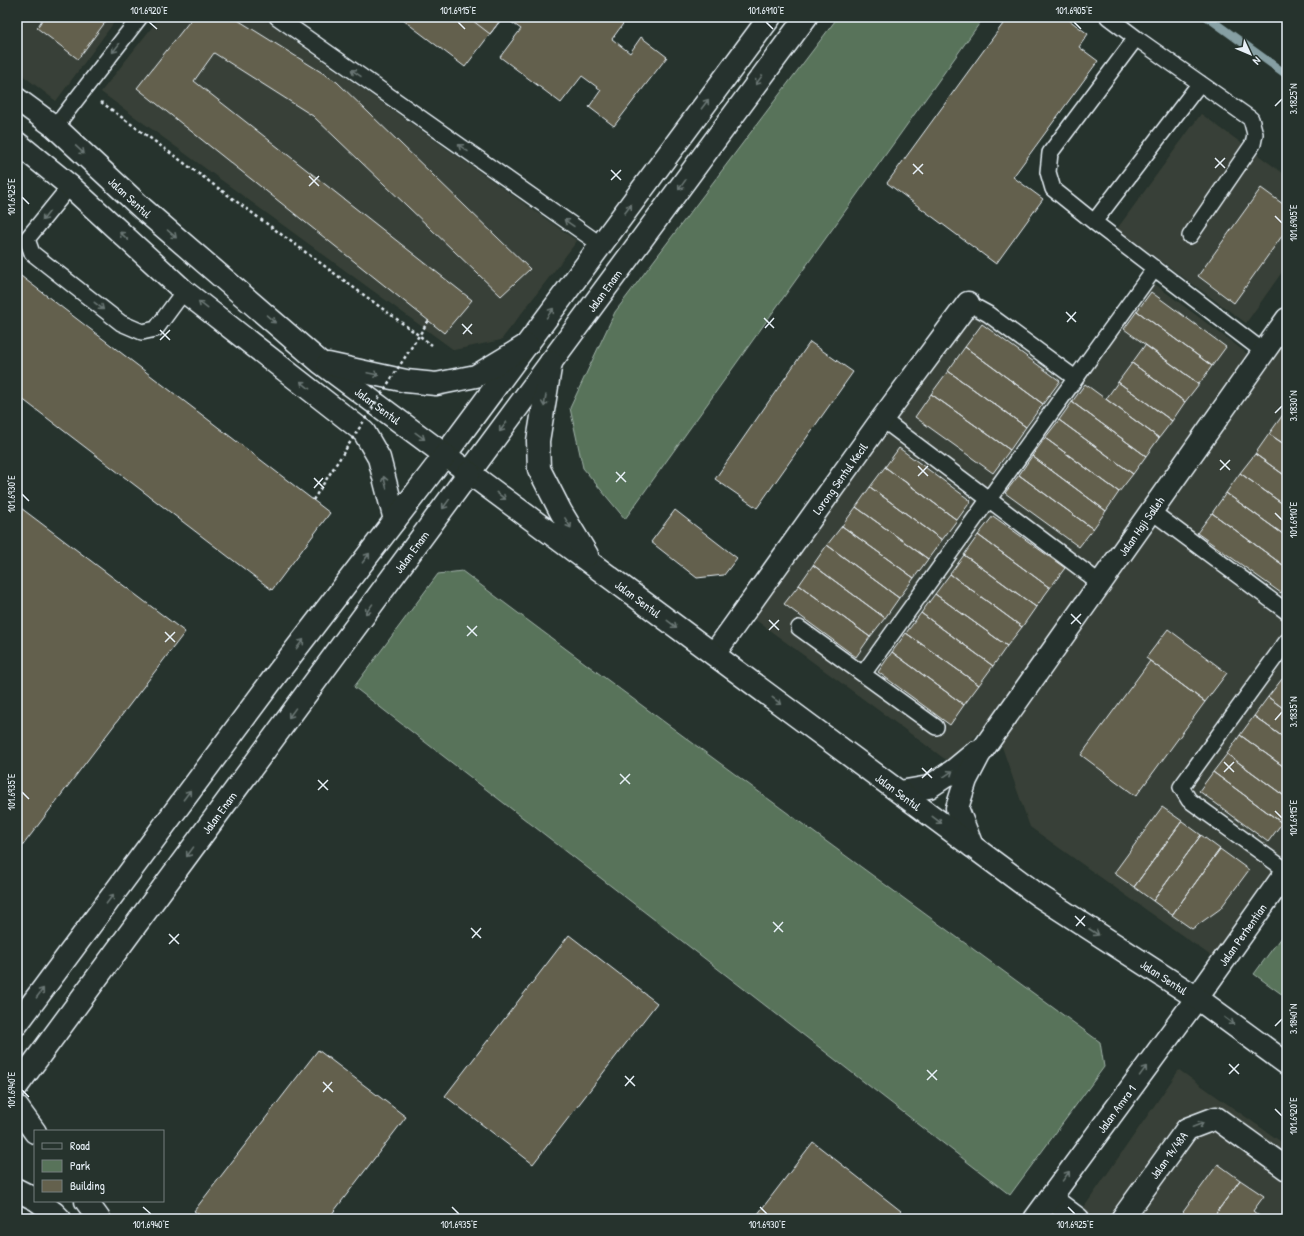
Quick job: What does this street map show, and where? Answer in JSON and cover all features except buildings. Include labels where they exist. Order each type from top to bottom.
[{"type":"main road","points":[[17,1024],[276,675],[445,455],[770,17]]},
{"type":"main road","name":"Jalan Enam","points":[[17,1086],[806,17]]},
{"type":"main road","name":"Jalan Sentul","points":[[17,99],[55,127],[143,209],[321,362],[1038,895],[1197,998],[1287,1064]]},
{"type":"main road","points":[[17,143],[70,186],[184,291],[364,432],[379,458],[395,520]]},
{"type":"main road","name":"Lorong Sentul Kecil","points":[[714,654],[882,419],[968,303]]},
{"type":"main road","name":"Jalan Haji Salleh","points":[[972,846],[957,808],[966,780],[979,755],[1287,319]]},
{"type":"main road","points":[[321,362],[406,381],[436,384],[476,376],[527,344]]},
{"type":"main road","points":[[551,362],[538,441],[539,469],[561,512],[592,564]]},
{"type":"main road","name":"Jalan Haji Salleh","points":[[900,792],[930,787],[976,752],[995,732]]},
{"type":"main road","name":"Jalan Perhentian","points":[[1197,998],[1287,871]]},
{"type":"main road","name":"Jalan Amra 1","points":[[1035,1219],[1197,998]]},
{"type":"main road","points":[[17,1108],[34,1131]]},
{"type":"main road","name":"Jalan 14/48A","points":[[1122,1219],[1187,1129],[1216,1118],[1287,1169]]},
{"type":"main road","points":[[17,1190],[34,1198]]},
{"type":"main road","points":[[1050,1198],[1078,1219]]},
{"type":"main road","points":[[39,1202],[60,1219]]},
{"type":"main road","points":[[87,1202],[99,1219]]},
{"type":"lane","points":[[55,127],[140,17]]},
{"type":"lane","points":[[277,17],[601,245]]},
{"type":"lane","points":[[1108,17],[1251,119],[1255,134],[1254,144],[1190,236]]},
{"type":"lane","points":[[1136,38],[1050,153],[1048,172],[1053,189],[1264,352]]},
{"type":"lane","points":[[1094,222],[1200,83]]},
{"type":"lane","points":[[70,186],[27,239],[32,253],[121,323],[142,332],[156,329],[184,291]]},
{"type":"lane","points":[[862,674],[1155,268]]},
{"type":"lane","points":[[968,303],[988,314],[1075,378]]},
{"type":"lane","points":[[882,419],[1100,583]]},
{"type":"lane","points":[[1151,511],[1287,612]]},
{"type":"lane","points":[[799,628],[936,727]]},
{"type":"lane","points":[[1287,641],[1182,787],[1189,800],[1287,871]]},
{"type":"path","points":[[84,90],[432,345]]},
{"type":"path","points":[[313,500],[429,320]]},
{"type":"shaded area","points":[[17,17],[118,17],[56,101],[17,71]]},
{"type":"shaded area","points":[[160,17],[261,17],[577,241],[501,340],[454,350],[101,92]]},
{"type":"shaded area","points":[[1201,114],[1287,176],[1287,265],[1246,323],[1117,229]]},
{"type":"shaded area","points":[[1152,282],[1249,355],[989,723],[949,762],[753,618],[972,312],[1077,386]]},
{"type":"shaded area","points":[[1287,335],[1287,631],[1278,644],[1287,651],[1287,856],[1214,958],[1030,827],[1000,741]]},
{"type":"shaded area","points":[[1179,1070],[1287,1146],[1287,1219],[1076,1219]]},
{"type":"green space","points":[[838,17],[984,17],[625,519],[583,468],[570,408],[615,312]]},
{"type":"green space","points":[[462,571],[700,749],[1100,1042],[1104,1067],[1010,1195],[354,687],[438,574]]},
{"type":"green space","points":[[1287,929],[1287,998],[1254,974]]},
{"type":"waterway","points":[[1207,17],[1287,75]]}]
